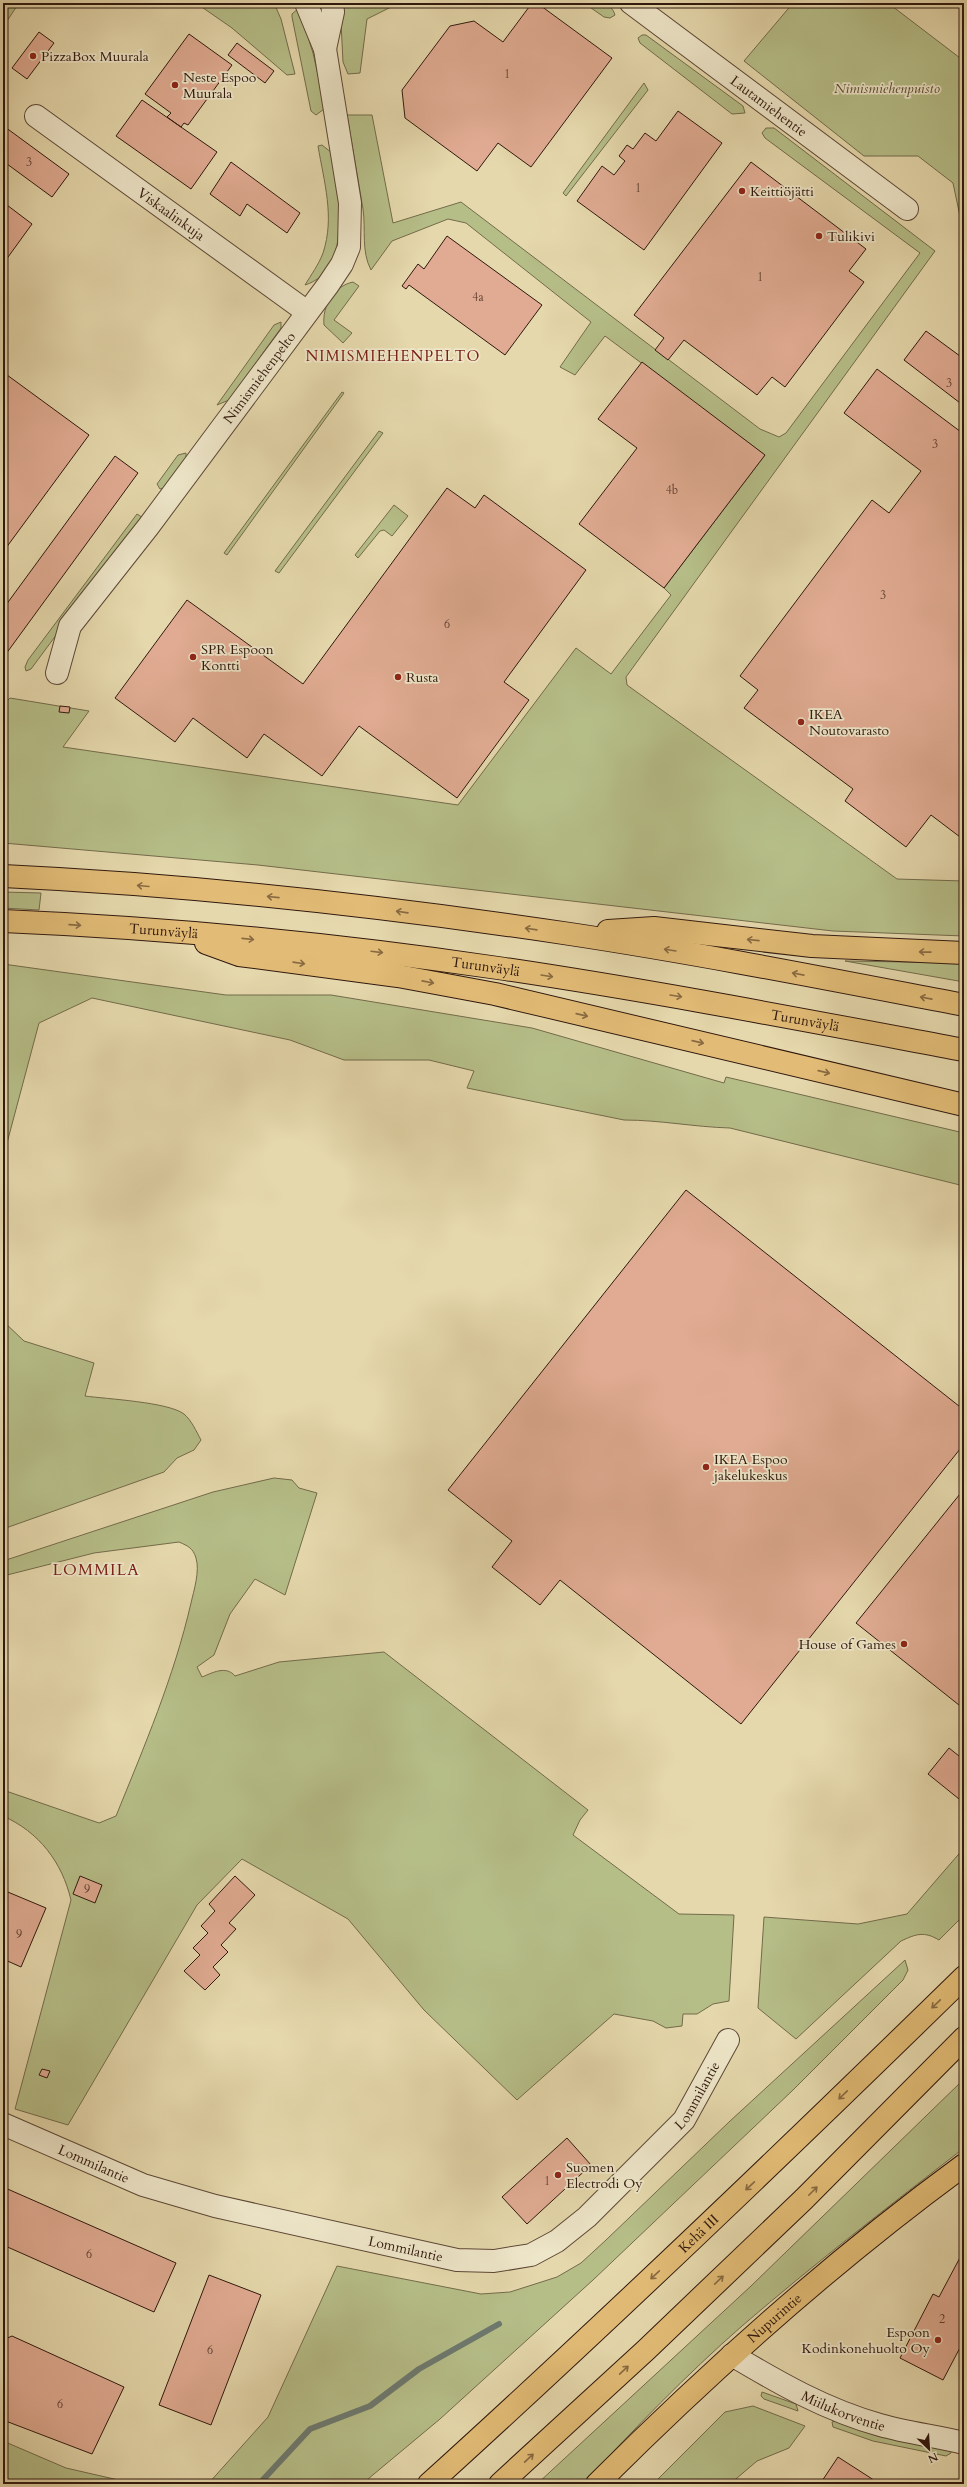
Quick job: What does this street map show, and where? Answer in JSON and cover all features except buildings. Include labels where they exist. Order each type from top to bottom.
[{"type":"main road","points":[[3,869],[35,877]]},
{"type":"main road","points":[[3,876],[35,877],[259,896],[388,910],[570,934],[688,953],[964,1005]]},
{"type":"main road","name":"Turunväylä","points":[[3,921],[181,933],[366,951],[496,968],[754,1010],[964,1050]]},
{"type":"main road","points":[[3,928],[36,923]]},
{"type":"main road","points":[[570,934],[654,928],[812,946],[964,953]]},
{"type":"main road","points":[[181,933],[239,955],[398,976],[495,994],[962,1105]]},
{"type":"main road","name":"Kehä III","points":[[428,2484],[548,2377],[765,2172],[964,1977]]},
{"type":"main road","points":[[500,2484],[646,2350],[804,2199],[964,2038]]},
{"type":"main road","name":"Nupurintie","points":[[597,2484],[732,2355],[833,2266],[964,2165]]},
{"type":"street","name":"Nimismiehenpelto","points":[[58,673],[70,626],[148,527],[307,312],[342,264],[349,247],[351,228],[350,203],[326,49],[306,3]]},
{"type":"street","name":"Nimismiehenpelto","points":[[326,49],[333,12],[332,3]]},
{"type":"street","name":"Lautamiehentie","points":[[630,3],[907,209]]},
{"type":"street","name":"Viskaalinkuja","points":[[36,116],[307,312]]},
{"type":"street","name":"Lommilantie","points":[[3,2124],[143,2185],[215,2206],[457,2260],[494,2261],[531,2255],[557,2241],[587,2217],[684,2120],[728,2040]]},
{"type":"street","name":"Miilukorventie","points":[[732,2355],[805,2397],[829,2407],[880,2425],[964,2443]]},
{"type":"green space","points":[[3,3],[19,3],[3,27]]},
{"type":"green space","points":[[196,3],[274,3],[281,19],[295,74],[287,75],[232,28]]},
{"type":"green space","points":[[340,3],[399,3],[367,19],[360,73],[348,74],[343,62]]},
{"type":"green space","points":[[584,3],[598,3],[607,5],[613,10],[615,15],[610,18],[604,17]]},
{"type":"green space","name":"Nimismiehenpuisto","points":[[793,3],[888,3],[964,61],[964,223],[961,221],[953,183],[918,156],[864,156],[744,61]]},
{"type":"green space","points":[[299,8],[313,53],[324,101],[324,109],[316,115],[311,111],[292,17],[292,14]]},
{"type":"green space","points":[[642,35],[646,35],[743,106],[745,113],[732,114],[640,43],[638,38]]},
{"type":"green space","points":[[644,83],[648,90],[566,196],[563,193]]},
{"type":"green space","points":[[347,115],[372,115],[393,223],[461,202],[760,429],[779,437],[786,433],[920,253],[765,138],[762,133],[766,128],[774,128],[935,251],[626,677],[627,685],[897,879],[964,881],[964,936],[833,931],[258,865],[3,843],[3,705],[10,698],[89,711],[63,747],[458,805],[576,648],[611,674],[671,595],[664,588],[765,455],[605,336],[575,375],[560,367],[591,322],[466,223],[448,219],[392,241],[371,270],[366,255],[363,209]]},
{"type":"green space","points":[[322,145],[332,153],[339,207],[337,246],[331,263],[320,277],[305,285],[323,253],[328,226],[327,200],[318,146]]},
{"type":"green space","points":[[353,282],[359,286],[334,320],[352,333],[343,343],[324,325],[325,311],[327,304],[335,292],[346,284]]},
{"type":"green space","points":[[281,322],[281,328],[229,400],[217,405],[274,325]]},
{"type":"green space","points":[[342,392],[344,393],[227,555],[224,553]]},
{"type":"green space","points":[[379,431],[383,433],[279,573],[275,571]]},
{"type":"green space","points":[[186,453],[186,460],[164,488],[160,489],[157,484],[178,455]]},
{"type":"green space","points":[[394,505],[408,516],[392,536],[384,530],[380,531],[358,558],[355,555]]},
{"type":"green space","points":[[137,514],[143,518],[31,669],[26,671],[25,667],[28,660]]},
{"type":"green space","points":[[3,892],[41,893],[39,910],[3,908]]},
{"type":"green space","points":[[845,961],[964,963],[964,982]]},
{"type":"green space","points":[[3,964],[226,995],[331,995],[532,1028],[724,1083],[726,1077],[964,1133],[964,1186],[730,1128],[624,1120],[467,1088],[474,1071],[429,1060],[344,1060],[290,1040],[92,998],[39,1023],[3,1158]]},
{"type":"green space","points":[[3,1321],[24,1341],[94,1363],[85,1396],[151,1404],[176,1410],[184,1414],[194,1426],[201,1440],[194,1450],[177,1458],[164,1472],[3,1529]]},
{"type":"green space","points":[[274,1478],[292,1480],[299,1488],[317,1493],[285,1595],[255,1579],[230,1614],[214,1655],[197,1667],[202,1677],[223,1670],[235,1676],[279,1662],[384,1652],[588,1810],[580,1820],[573,1835],[679,1914],[734,1915],[729,2001],[713,2004],[697,2014],[683,2014],[682,2026],[666,2028],[653,2021],[614,2014],[517,2100],[424,2010],[348,1919],[242,1859],[197,1905],[68,2125],[15,2109],[71,1900],[62,1873],[47,1850],[28,1831],[3,1816],[3,1790],[99,1823],[116,1816],[158,1711],[176,1658],[194,1592],[197,1563],[192,1550],[188,1546],[179,1542],[94,1553],[3,1576],[3,1561],[213,1492]]},
{"type":"green space","points":[[964,1848],[964,1915],[939,1940],[929,1935],[920,1934],[901,1941],[796,2039],[758,2008],[764,1917],[858,1924],[907,1914]]},
{"type":"green space","points":[[905,1960],[908,1970],[903,1980],[793,2090],[593,2280],[440,2419],[362,2484],[208,2484],[268,2417],[337,2266],[481,2294],[510,2292],[557,2277],[581,2263],[729,2122]]},
{"type":"green space","points":[[961,2082],[964,2082],[964,2148],[880,2213],[742,2326],[661,2403],[583,2484],[537,2484],[751,2286]]},
{"type":"green space","points":[[762,2392],[796,2404],[798,2411],[764,2399],[761,2396]]},
{"type":"green space","points":[[753,2406],[805,2426],[789,2448],[757,2461],[730,2484],[653,2484],[725,2412]]},
{"type":"green space","points":[[836,2421],[951,2450],[951,2453],[946,2456],[873,2441],[833,2427],[832,2422]]},
{"type":"green space","points":[[3,2441],[66,2468],[136,2484],[3,2484]]},
{"type":"waterway","points":[[259,2484],[310,2429],[370,2406],[419,2369],[499,2324]]},
{"type":"place","name":"PizzaBox Muurala","points":[[33,56]]},
{"type":"place","name":"Neste Espoo Muurala","points":[[175,85]]},
{"type":"place","name":"Keittiöjätti","points":[[742,191]]},
{"type":"place","name":"Tulikivi","points":[[819,236]]},
{"type":"place","name":"SPR Espoon Kontti","points":[[193,657]]},
{"type":"place","name":"Rusta","points":[[398,677]]},
{"type":"place","name":"IKEA Noutovarasto","points":[[801,722]]},
{"type":"place","name":"IKEA Espoo jakelukeskus","points":[[706,1467]]},
{"type":"place","name":"House of Games","points":[[904,1644]]},
{"type":"place","name":"Suomen Electrodi Oy","points":[[558,2175]]},
{"type":"place","name":"Espoon Kodinkonehuolto Oy","points":[[938,2340]]},
{"type":"district","name":"NIMISMIEHENPELTO","points":[[393,356]]},
{"type":"district","name":"LOMMILA","points":[[96,1570]]}]
